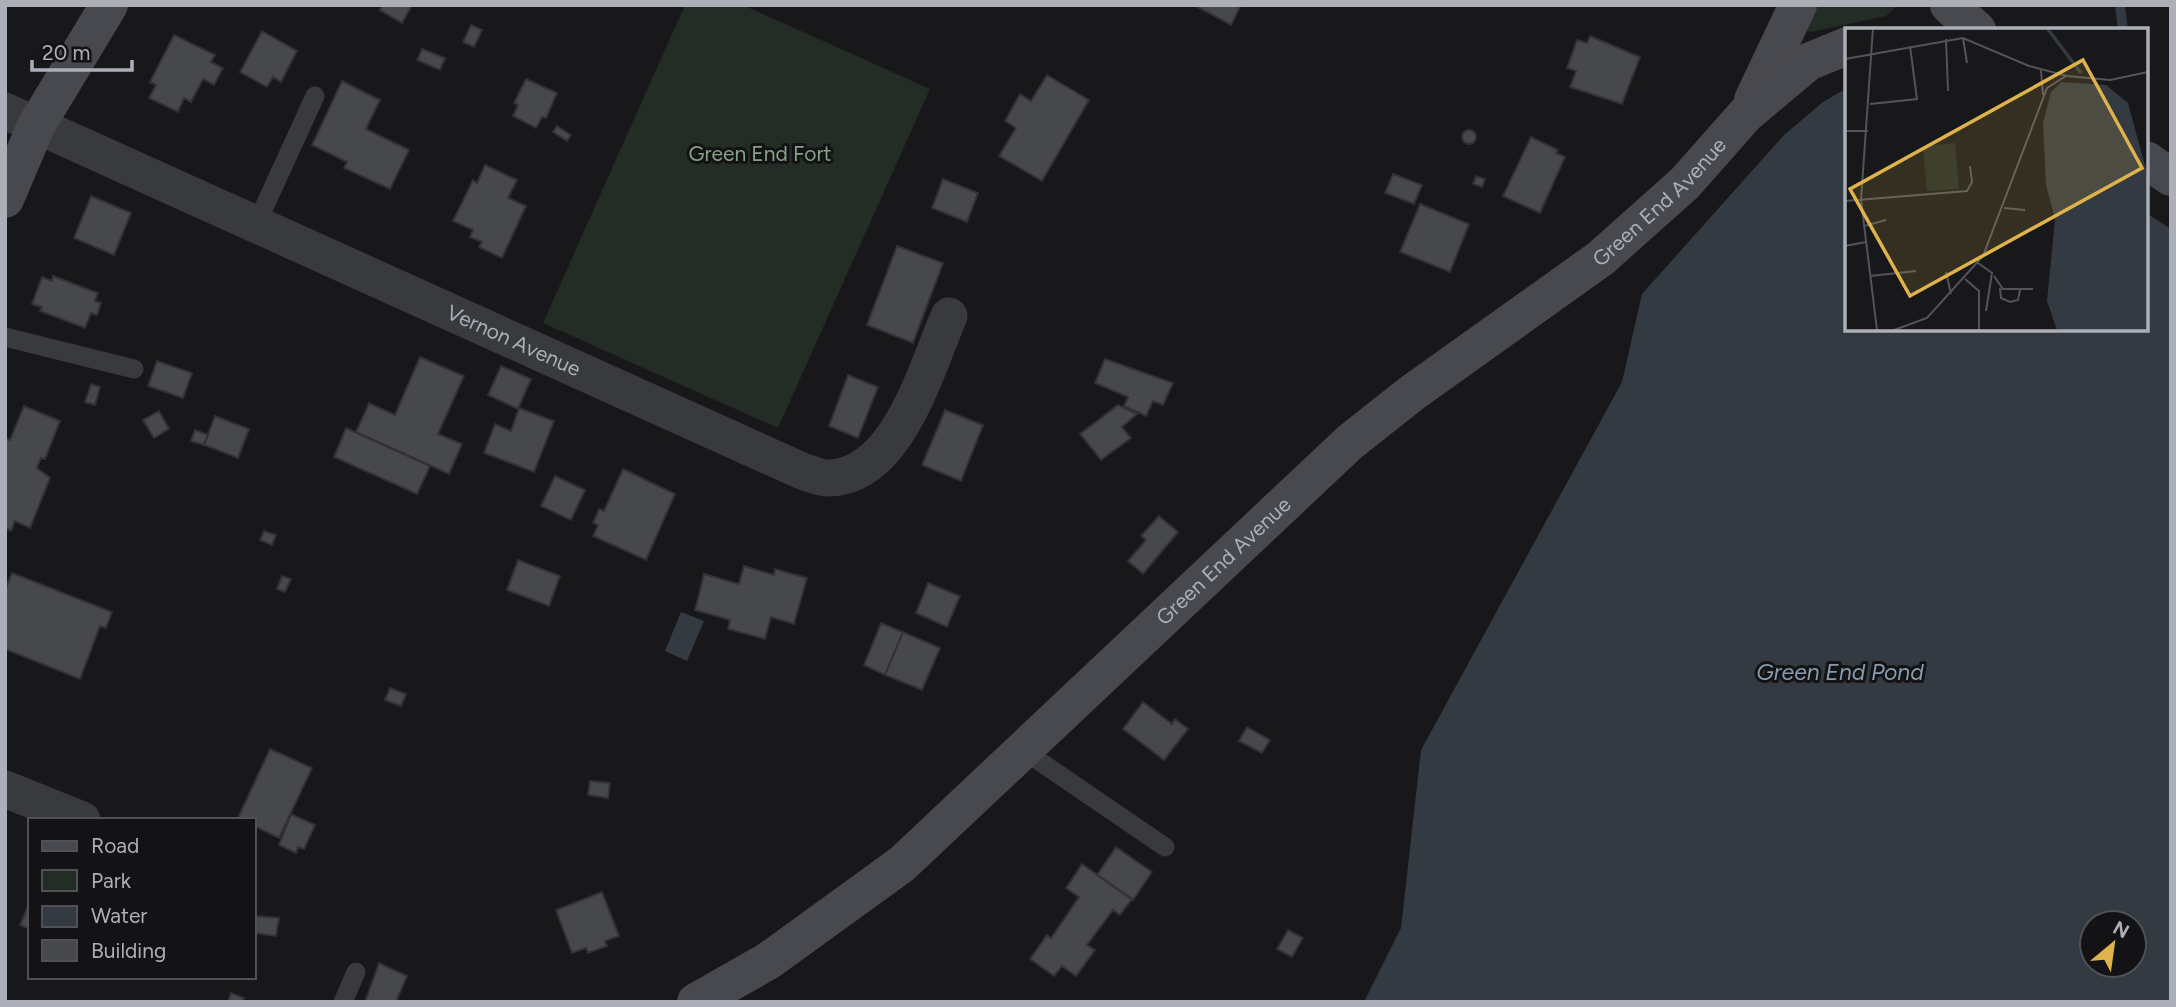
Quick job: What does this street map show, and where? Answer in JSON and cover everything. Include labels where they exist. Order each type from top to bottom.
[{"type":"street","points":[[5,199],[21,119],[109,5]]},
{"type":"street","name":"Green End Avenue","points":[[1746,114],[1798,5]]},
{"type":"street","points":[[1950,5],[1975,28]]},
{"type":"street","name":"Green End Avenue","points":[[696,1002],[768,961],[891,872],[1350,442],[1412,393],[1601,258],[1685,183],[1746,114],[1808,62],[1845,47]]},
{"type":"street","name":"Vernon Avenue","points":[[21,119],[802,471],[827,478],[854,472],[877,459],[897,436],[949,316]]},
{"type":"street","points":[[2148,161],[2171,177]]},
{"type":"street","points":[[5,789],[77,818]]},
{"type":"lane","points":[[256,225],[315,96]]},
{"type":"lane","points":[[5,337],[134,369]]},
{"type":"lane","points":[[1023,750],[1165,847]]},
{"type":"lane","points":[[343,1002],[356,972]]},
{"type":"green space","name":"Green End Fort","points":[[685,5],[743,5],[930,89],[778,428],[543,323]]},
{"type":"green space","points":[[1809,5],[1898,5],[1886,16],[1811,32],[1804,29]]},
{"type":"water","name":"Green End Pond","points":[[1845,89],[1845,331],[2148,331],[2148,214],[2171,229],[2171,1002],[1364,1002],[1401,928],[1421,750],[1622,382],[1642,294],[1784,135],[1823,102]]},
{"type":"water","points":[[681,612],[704,621],[687,661],[665,651]]},
{"type":"building","points":[[382,5],[412,5],[402,23],[380,10]]},
{"type":"building","points":[[1194,5],[1241,5],[1231,25]]},
{"type":"building","points":[[471,25],[482,30],[474,47],[463,42]]},
{"type":"building","points":[[262,31],[297,51],[281,82],[273,77],[267,87],[240,72]]},
{"type":"building","points":[[174,35],[215,55],[211,62],[223,68],[214,85],[203,79],[191,102],[184,98],[178,112],[149,98],[156,85],[150,82]]},
{"type":"building","points":[[1590,36],[1640,57],[1622,104],[1570,87],[1576,71],[1567,68],[1577,40],[1587,43]]},
{"type":"building","points":[[422,49],[445,58],[440,70],[417,60]]},
{"type":"building","points":[[1047,75],[1089,100],[1042,181],[999,156],[1016,128],[1005,121],[1020,94],[1031,101]]},
{"type":"building","points":[[526,79],[557,93],[546,118],[542,117],[536,128],[513,116],[518,105],[514,103]]},
{"type":"building","points":[[342,81],[380,100],[366,129],[409,150],[390,189],[344,168],[347,162],[312,145]]},
{"type":"building","points":[[557,126],[571,135],[567,141],[553,132]]},
{"type":"building","points":[[1469,130],[1474,132],[1474,142],[1469,144],[1464,142],[1462,137],[1464,132]]},
{"type":"building","points":[[1531,137],[1558,150],[1556,153],[1565,157],[1540,213],[1503,196]]},
{"type":"building","points":[[485,165],[517,180],[508,198],[526,206],[502,258],[479,247],[482,242],[470,237],[473,230],[453,221],[473,180],[477,183]]},
{"type":"building","points":[[1393,174],[1422,185],[1414,204],[1385,193]]},
{"type":"building","points":[[1476,176],[1485,179],[1482,187],[1473,184]]},
{"type":"building","points":[[943,179],[978,193],[967,222],[932,208]]},
{"type":"building","points":[[91,196],[131,213],[114,255],[74,238]]},
{"type":"building","points":[[1420,204],[1469,224],[1450,272],[1400,252]]},
{"type":"building","points":[[897,246],[943,263],[913,343],[867,325]]},
{"type":"building","points":[[53,276],[98,293],[95,301],[101,303],[97,315],[91,313],[85,328],[40,311],[42,307],[32,304],[42,277],[52,281]]},
{"type":"building","points":[[420,357],[464,376],[438,434],[462,444],[449,474],[356,432],[369,403],[395,415]]},
{"type":"building","points":[[1105,359],[1173,383],[1163,405],[1153,401],[1146,416],[1124,406],[1128,397],[1095,383]]},
{"type":"building","points":[[157,361],[192,373],[183,398],[148,386]]},
{"type":"building","points":[[501,366],[531,379],[518,409],[488,395]]},
{"type":"building","points":[[848,375],[878,387],[858,438],[829,426]]},
{"type":"building","points":[[91,384],[100,387],[95,405],[85,402]]},
{"type":"building","points":[[1118,405],[1137,414],[1122,427],[1131,438],[1101,460],[1080,434]]},
{"type":"building","points":[[24,406],[60,421],[45,459],[41,458],[37,468],[50,478],[30,528],[15,521],[11,531],[5,528],[5,438],[10,440]]},
{"type":"building","points":[[519,408],[554,421],[534,472],[484,453],[495,424],[511,431]]},
{"type":"building","points":[[945,410],[983,425],[961,481],[922,465]]},
{"type":"building","points":[[159,411],[169,429],[154,438],[143,420]]},
{"type":"building","points":[[215,416],[249,429],[238,458],[204,445]]},
{"type":"building","points":[[346,428],[430,466],[417,494],[334,457]]},
{"type":"building","points":[[195,430],[208,435],[204,445],[191,441]]},
{"type":"building","points":[[623,469],[675,494],[646,560],[593,536],[598,525],[593,523],[599,509],[604,511]]},
{"type":"building","points":[[555,476],[585,490],[571,520],[541,506]]},
{"type":"building","points":[[1159,516],[1178,532],[1143,574],[1128,561],[1146,540],[1141,536]]},
{"type":"building","points":[[264,531],[276,535],[272,545],[260,540]]},
{"type":"building","points":[[518,560],[560,576],[549,606],[507,590]]},
{"type":"building","points":[[744,566],[774,575],[775,569],[807,578],[794,624],[771,617],[765,639],[728,629],[730,620],[695,610],[704,574],[739,584]]},
{"type":"building","points":[[12,573],[112,612],[106,628],[100,626],[80,679],[5,649],[5,590]]},
{"type":"building","points":[[282,576],[291,579],[285,592],[277,589]]},
{"type":"building","points":[[928,583],[960,596],[947,627],[916,613]]},
{"type":"building","points":[[881,623],[903,632],[885,675],[864,665]]},
{"type":"building","points":[[903,632],[940,648],[922,690],[885,675]]},
{"type":"building","points":[[390,688],[406,694],[401,706],[385,700]]},
{"type":"building","points":[[1143,702],[1172,724],[1175,719],[1188,729],[1164,760],[1123,729]]},
{"type":"building","points":[[1247,727],[1270,740],[1262,753],[1239,741]]},
{"type":"building","points":[[270,749],[312,768],[279,838],[256,827],[256,818],[238,818]]},
{"type":"building","points":[[590,781],[610,783],[608,798],[588,795]]},
{"type":"building","points":[[291,814],[315,825],[304,849],[298,847],[296,853],[279,845]]},
{"type":"building","points":[[1116,847],[1152,872],[1133,900],[1097,875]]},
{"type":"building","points":[[1082,864],[1132,899],[1120,915],[1113,910],[1087,945],[1095,950],[1076,976],[1062,966],[1054,976],[1030,959],[1047,935],[1051,938],[1079,897],[1066,888]]},
{"type":"building","points":[[602,892],[619,936],[605,941],[607,946],[588,953],[586,948],[572,953],[556,910]]},
{"type":"building","points":[[28,907],[28,928],[20,925]]},
{"type":"building","points":[[256,916],[279,918],[276,936],[256,933]]},
{"type":"building","points":[[1288,930],[1303,938],[1292,957],[1277,949]]},
{"type":"building","points":[[379,963],[407,976],[396,1002],[365,1002]]},
{"type":"building","points":[[231,993],[244,998],[242,1002],[228,1002]]},
{"type":"waterway","points":[[2120,5],[2123,28]]}]
